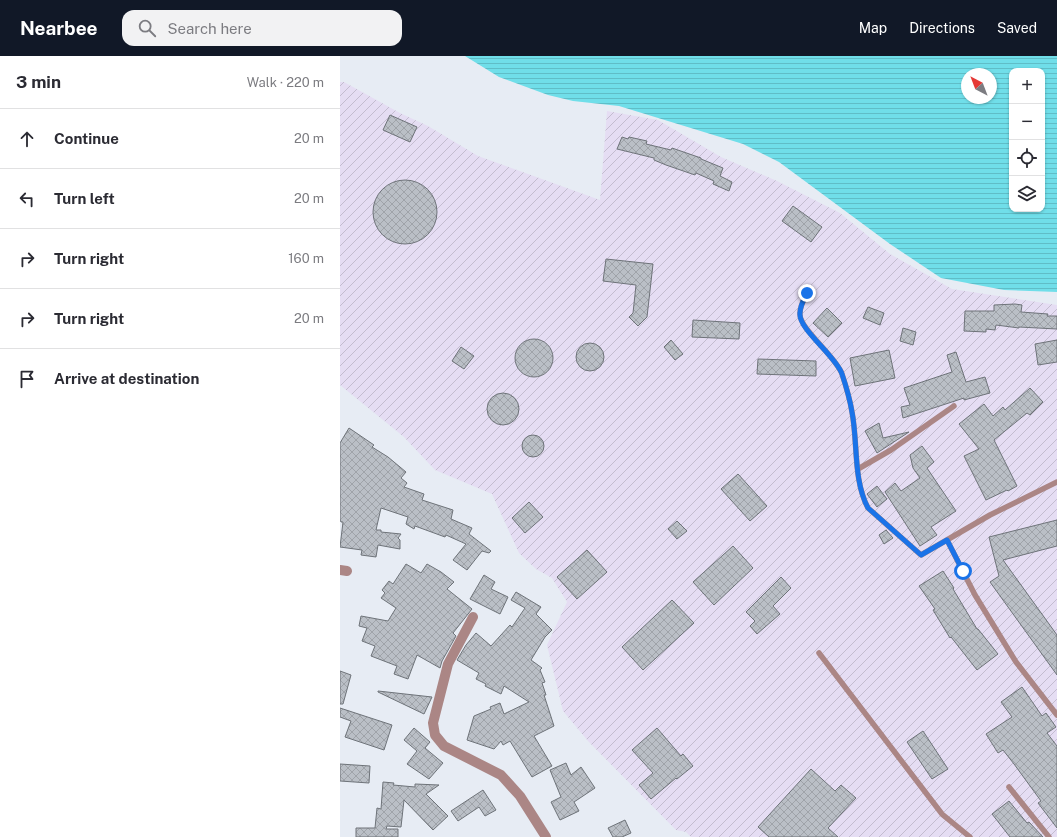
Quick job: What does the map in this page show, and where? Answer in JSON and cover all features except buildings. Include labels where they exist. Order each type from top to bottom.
[{"type":"street","points":[[473,617],[448,664],[433,723],[435,735],[444,746],[501,775],[520,796],[546,837]]},
{"type":"lane","points":[[807,293],[799,313],[802,323],[838,365],[842,374],[852,412],[858,469],[864,500],[868,508],[921,555],[990,515],[1057,482]]},
{"type":"lane","points":[[858,469],[891,450],[954,406]]},
{"type":"lane","points":[[947,540],[975,595],[1016,662],[1057,715]]},
{"type":"lane","points":[[819,654],[942,814],[970,837]]},
{"type":"lane","points":[[1009,787],[1049,837]]},
{"type":"shaded area","points":[[340,82],[344,82],[400,113],[428,126],[478,156],[600,200],[607,111],[658,120],[721,157],[777,181],[840,213],[890,254],[952,289],[1057,305],[1057,837],[691,837],[686,832],[676,830],[588,741],[563,711],[547,645],[567,602],[552,578],[536,569],[519,553],[492,494],[435,470],[404,437],[340,385]]},
{"type":"water","points":[[465,56],[1057,56],[1057,292],[1004,290],[941,278],[890,244],[779,162],[743,144],[619,106],[573,101],[548,95],[499,77]]},
{"type":"route","points":[[807,293],[799,313],[802,323],[838,365],[842,374],[852,412],[858,469],[864,500],[868,508],[921,555],[947,540],[963,571]]}]
